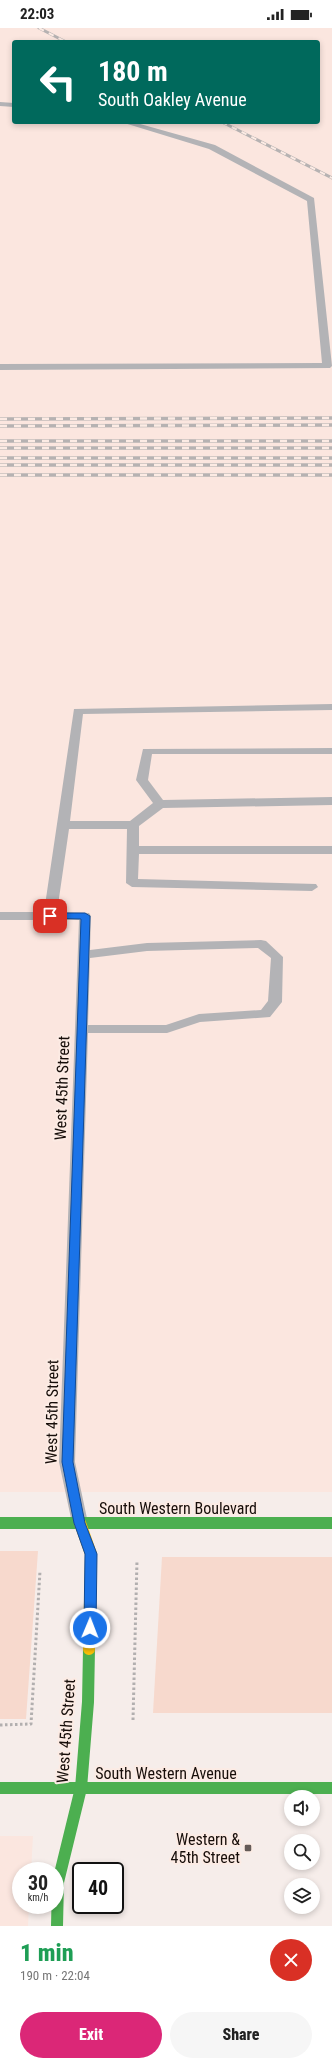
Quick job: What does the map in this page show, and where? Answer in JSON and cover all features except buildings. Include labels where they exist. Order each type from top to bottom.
[{"type":"street","name":"South Western Boulevard","points":[[0,1523],[332,1523]]},
{"type":"street","name":"West 45th Street","points":[[57,1926],[58,1882],[81,1788],[88,1702],[91,1554],[80,1523]]},
{"type":"street","name":"South Western Avenue","points":[[0,1788],[332,1788]]},
{"type":"lane","points":[[0,104],[12,105]]},
{"type":"lane","points":[[0,367],[327,366],[311,200],[212,147],[132,124]]},
{"type":"lane","points":[[0,916],[50,916],[64,825],[78,711],[332,707]]},
{"type":"lane","points":[[160,804],[142,780],[147,751],[332,752]]},
{"type":"lane","points":[[64,825],[133,825],[160,804],[332,801]]},
{"type":"lane","points":[[133,825],[132,883],[312,887]]},
{"type":"lane","points":[[132,850],[332,850]]},
{"type":"lane","name":"West 45th Street","points":[[50,916],[85,916],[68,1462],[80,1523]]},
{"type":"lane","points":[[82,1029],[167,1029],[199,1018],[265,1014],[275,1002],[277,957],[260,944],[147,947],[84,954]]},
{"type":"path","points":[[132,1720],[137,1560]]},
{"type":"path","points":[[0,1725],[31,1724],[40,1571]]},
{"type":"shaded area","points":[[0,28],[332,28],[332,1492],[0,1492]]},
{"type":"shaded area","points":[[0,1551],[38,1551],[26,1719],[0,1719]]},
{"type":"shaded area","points":[[162,1557],[332,1557],[332,1713],[153,1713]]},
{"type":"shaded area","points":[[0,1836],[33,1836],[32,1862],[12,1862],[12,1914],[29,1914],[28,1926],[0,1926]]},
{"type":"railway","points":[[39,28],[62,40]]},
{"type":"railway","points":[[226,124],[332,178]]},
{"type":"railway","points":[[0,419],[332,418]]},
{"type":"railway","points":[[0,426],[332,425]]},
{"type":"railway","points":[[0,441],[332,441]]},
{"type":"railway","points":[[0,448],[332,448]]},
{"type":"railway","points":[[0,458],[332,458]]},
{"type":"railway","points":[[0,465],[332,465]]},
{"type":"railway","points":[[0,475],[332,475]]},
{"type":"traffic: fast","points":[[0,1523],[332,1523]]},
{"type":"traffic: fast","points":[[57,1926],[58,1882],[81,1788],[88,1702],[89,1649]]},
{"type":"traffic: fast","points":[[0,1788],[332,1788]]},
{"type":"traffic: slow","points":[[80,1523],[91,1554],[89,1649]]},
{"type":"place","name":"Western & 45th Street","points":[[248,1848]]},
{"type":"route","points":[[50,916],[85,916],[68,1462],[80,1523],[91,1554],[90,1628]]}]
